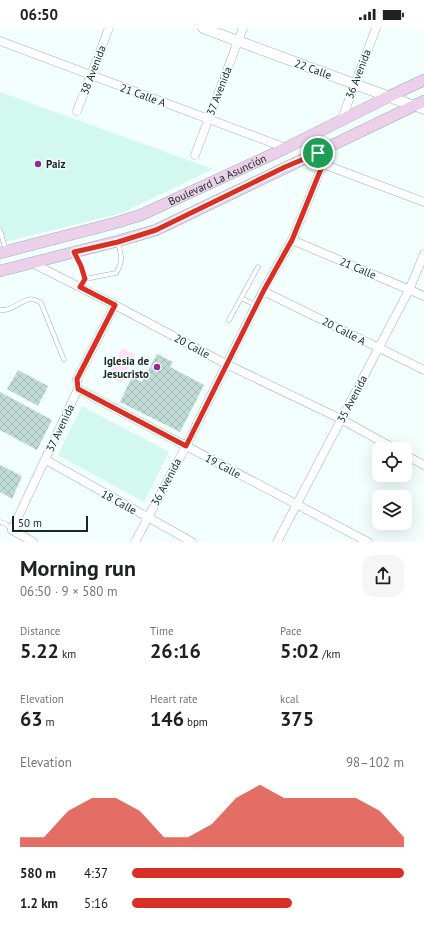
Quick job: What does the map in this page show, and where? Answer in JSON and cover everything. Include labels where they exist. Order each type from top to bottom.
[{"type":"main road","name":"Boulevard La Asunción","points":[[3,252],[141,215],[286,148],[424,80]]},
{"type":"main road","name":"Boulevard La Asunción","points":[[0,271],[118,242],[156,230],[277,171],[421,106]]},
{"type":"street","name":"38 Avenida","points":[[77,112],[109,28]]},
{"type":"street","name":"22 Calle","points":[[203,28],[354,84],[421,106]]},
{"type":"street","name":"37 Avenida","points":[[194,155],[243,28]]},
{"type":"street","name":"36 Avenida","points":[[341,121],[376,28]]},
{"type":"street","name":"21 Calle A","points":[[0,41],[286,148]]},
{"type":"street","points":[[318,153],[323,164],[424,202]]},
{"type":"street","name":"36 Avenida","points":[[135,542],[186,446],[256,305],[292,240],[323,164]]},
{"type":"street","name":"21 Calle","points":[[292,240],[424,296]]},
{"type":"street","name":"35 Avenida","points":[[277,542],[409,290],[424,254]]},
{"type":"street","name":"20 Calle","points":[[32,263],[226,364],[342,419],[383,442]]},
{"type":"street","name":"20 Calle A","points":[[264,290],[424,370]]},
{"type":"street","name":"37 Avenida","points":[[12,530],[78,389],[77,379],[115,305]]},
{"type":"street","name":"19 Calle","points":[[78,389],[368,542]]},
{"type":"street","points":[[412,459],[424,465]]},
{"type":"street","name":"18 Calle","points":[[46,460],[192,542]]},
{"type":"street","points":[[12,530],[32,542]]},
{"type":"lane","points":[[0,230],[3,252]]},
{"type":"lane","points":[[80,287],[85,279],[116,273],[121,266],[122,260],[118,242]]},
{"type":"lane","points":[[74,252],[81,266],[85,279]]},
{"type":"lane","points":[[229,320],[258,267]]},
{"type":"lane","points":[[0,310],[7,311],[26,299],[32,298],[41,303],[64,360]]},
{"type":"lane","points":[[241,298],[256,305]]},
{"type":"lane","points":[[0,522],[6,524],[12,530]]},
{"type":"shaded area","points":[[0,92],[213,169],[122,213],[0,243]]},
{"type":"shaded area","points":[[122,348],[135,354],[121,383],[107,376]]},
{"type":"shaded area","points":[[82,406],[169,452],[144,502],[58,455]]},
{"type":"building","points":[[157,354],[173,362],[170,367],[204,385],[180,432],[120,402],[132,377],[142,382]]},
{"type":"building","points":[[18,370],[48,386],[38,406],[7,389]]},
{"type":"building","points":[[0,392],[52,420],[37,450],[0,430]]},
{"type":"building","points":[[0,465],[22,476],[12,499],[0,492]]},
{"type":"place","name":"Paiz","points":[[38,164]]},
{"type":"place","name":"Iglesia de Jesucristo","points":[[157,367]]},
{"type":"route","points":[[318,153],[323,164],[292,240],[264,290],[186,446],[78,389],[77,379],[115,305],[80,287],[85,279],[81,266],[74,252],[118,242],[156,230],[285,167],[318,153]]}]
